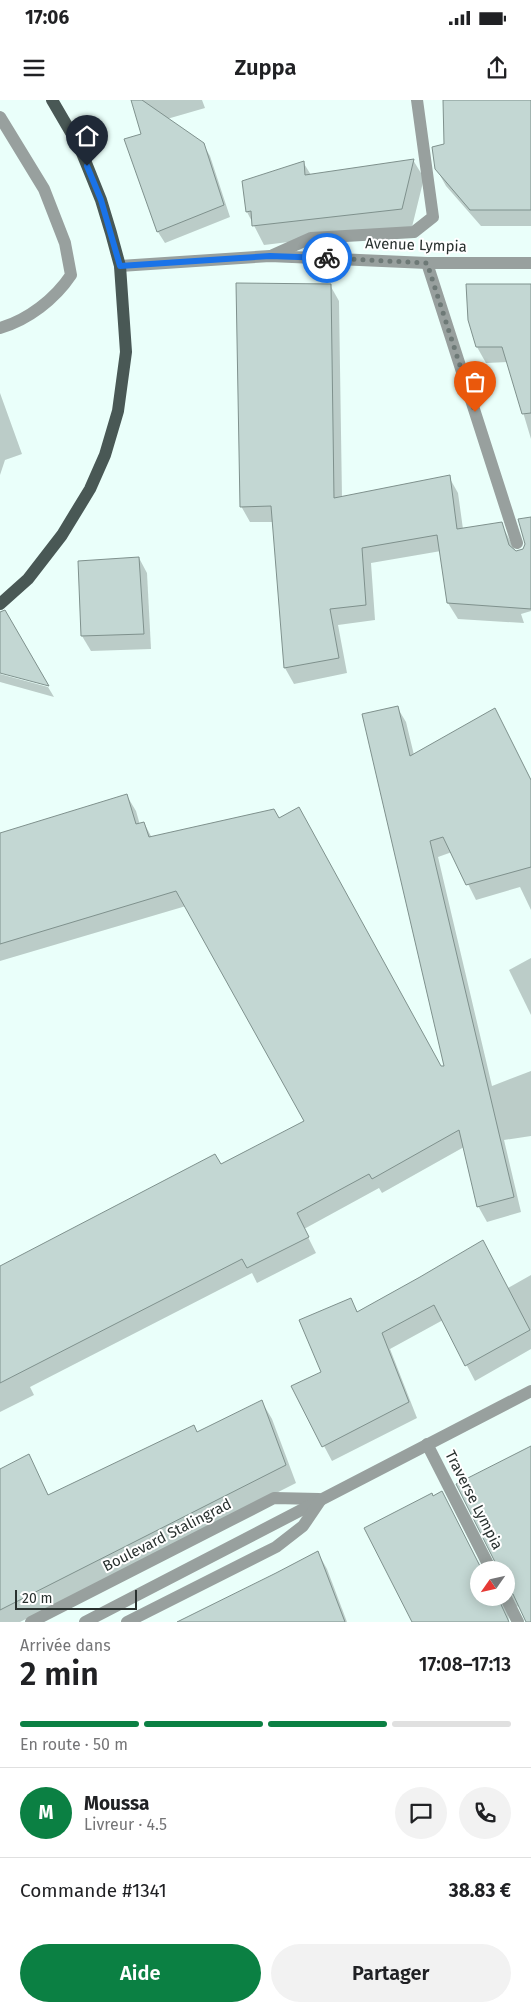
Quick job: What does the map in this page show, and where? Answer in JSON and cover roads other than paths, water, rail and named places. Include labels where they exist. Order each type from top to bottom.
[{"type":"main road","points":[[0,604],[28,579],[62,535],[90,490],[105,455],[118,412],[126,352],[120,266],[101,200],[80,148],[52,100]]},
{"type":"street","points":[[270,256],[310,238],[414,232],[433,217],[417,100]]},
{"type":"street","points":[[0,117],[44,189],[65,243],[71,275],[60,290],[38,309],[0,328]]},
{"type":"street","name":"Avenue Lympia","points":[[120,266],[270,256],[427,263],[531,263]]},
{"type":"street","points":[[427,263],[517,543]]},
{"type":"street","name":"Boulevard Stalingrad","points":[[85,1622],[531,1391]]},
{"type":"street","name":"Traverse Lympia","points":[[427,1444],[487,1561]]},
{"type":"street","name":"Boulevard Stalingrad","points":[[31,1622],[274,1498],[322,1499]]},
{"type":"street","name":"Boulevard Stalingrad","points":[[127,1622],[276,1547],[303,1526],[322,1499]]},
{"type":"street","points":[[510,1606],[518,1622]]}]
